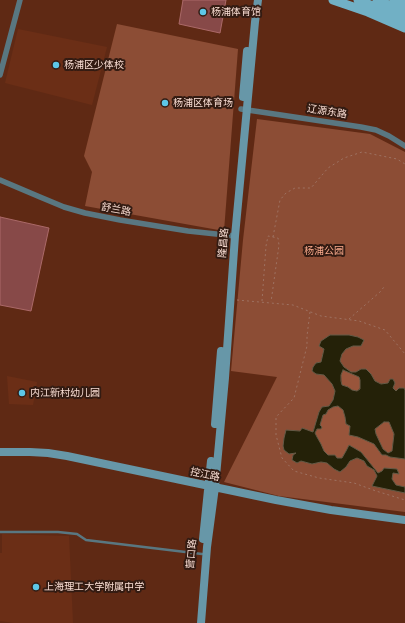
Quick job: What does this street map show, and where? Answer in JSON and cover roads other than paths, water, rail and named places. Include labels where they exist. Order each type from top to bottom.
[{"type":"main road","name":"隆昌路","points":[[212,487],[217,396],[233,236],[252,0]]},
{"type":"main road","name":"隆昌路","points":[[244,110],[258,0]]},
{"type":"main road","points":[[333,0],[368,12],[405,28]]},
{"type":"main road","points":[[358,0],[405,19]]},
{"type":"main road","points":[[377,0],[405,12]]},
{"type":"main road","points":[[394,0],[405,4]]},
{"type":"main road","name":"隆昌路","points":[[212,487],[225,378],[233,236]]},
{"type":"main road","name":"控江路","points":[[0,452],[36,452],[67,456],[276,500],[332,510],[405,520]]},
{"type":"main road","name":"营口路","points":[[196,623],[202,554],[212,487]]},
{"type":"main road","name":"营口路","points":[[201,623],[212,487]]},
{"type":"street","points":[[0,75],[20,0]]},
{"type":"street","name":"辽源东路","points":[[244,110],[361,126],[376,130],[405,146]]},
{"type":"street","name":"舒兰路","points":[[0,180],[64,207],[85,213],[127,222],[233,236]]},
{"type":"lane","points":[[0,532],[58,532],[77,534],[86,540],[202,554]]},
{"type":"place","name":"杨浦体育馆","points":[[203,12]]},
{"type":"place","name":"杨浦区少体校","points":[[56,65]]},
{"type":"place","name":"杨浦区体育场","points":[[165,103]]},
{"type":"place","name":"内江新村幼儿园","points":[[22,393]]},
{"type":"place","name":"上海理工大学附属中学","points":[[36,587]]},
{"type":"park label","name":"杨浦公园","points":[[324,251]]}]
